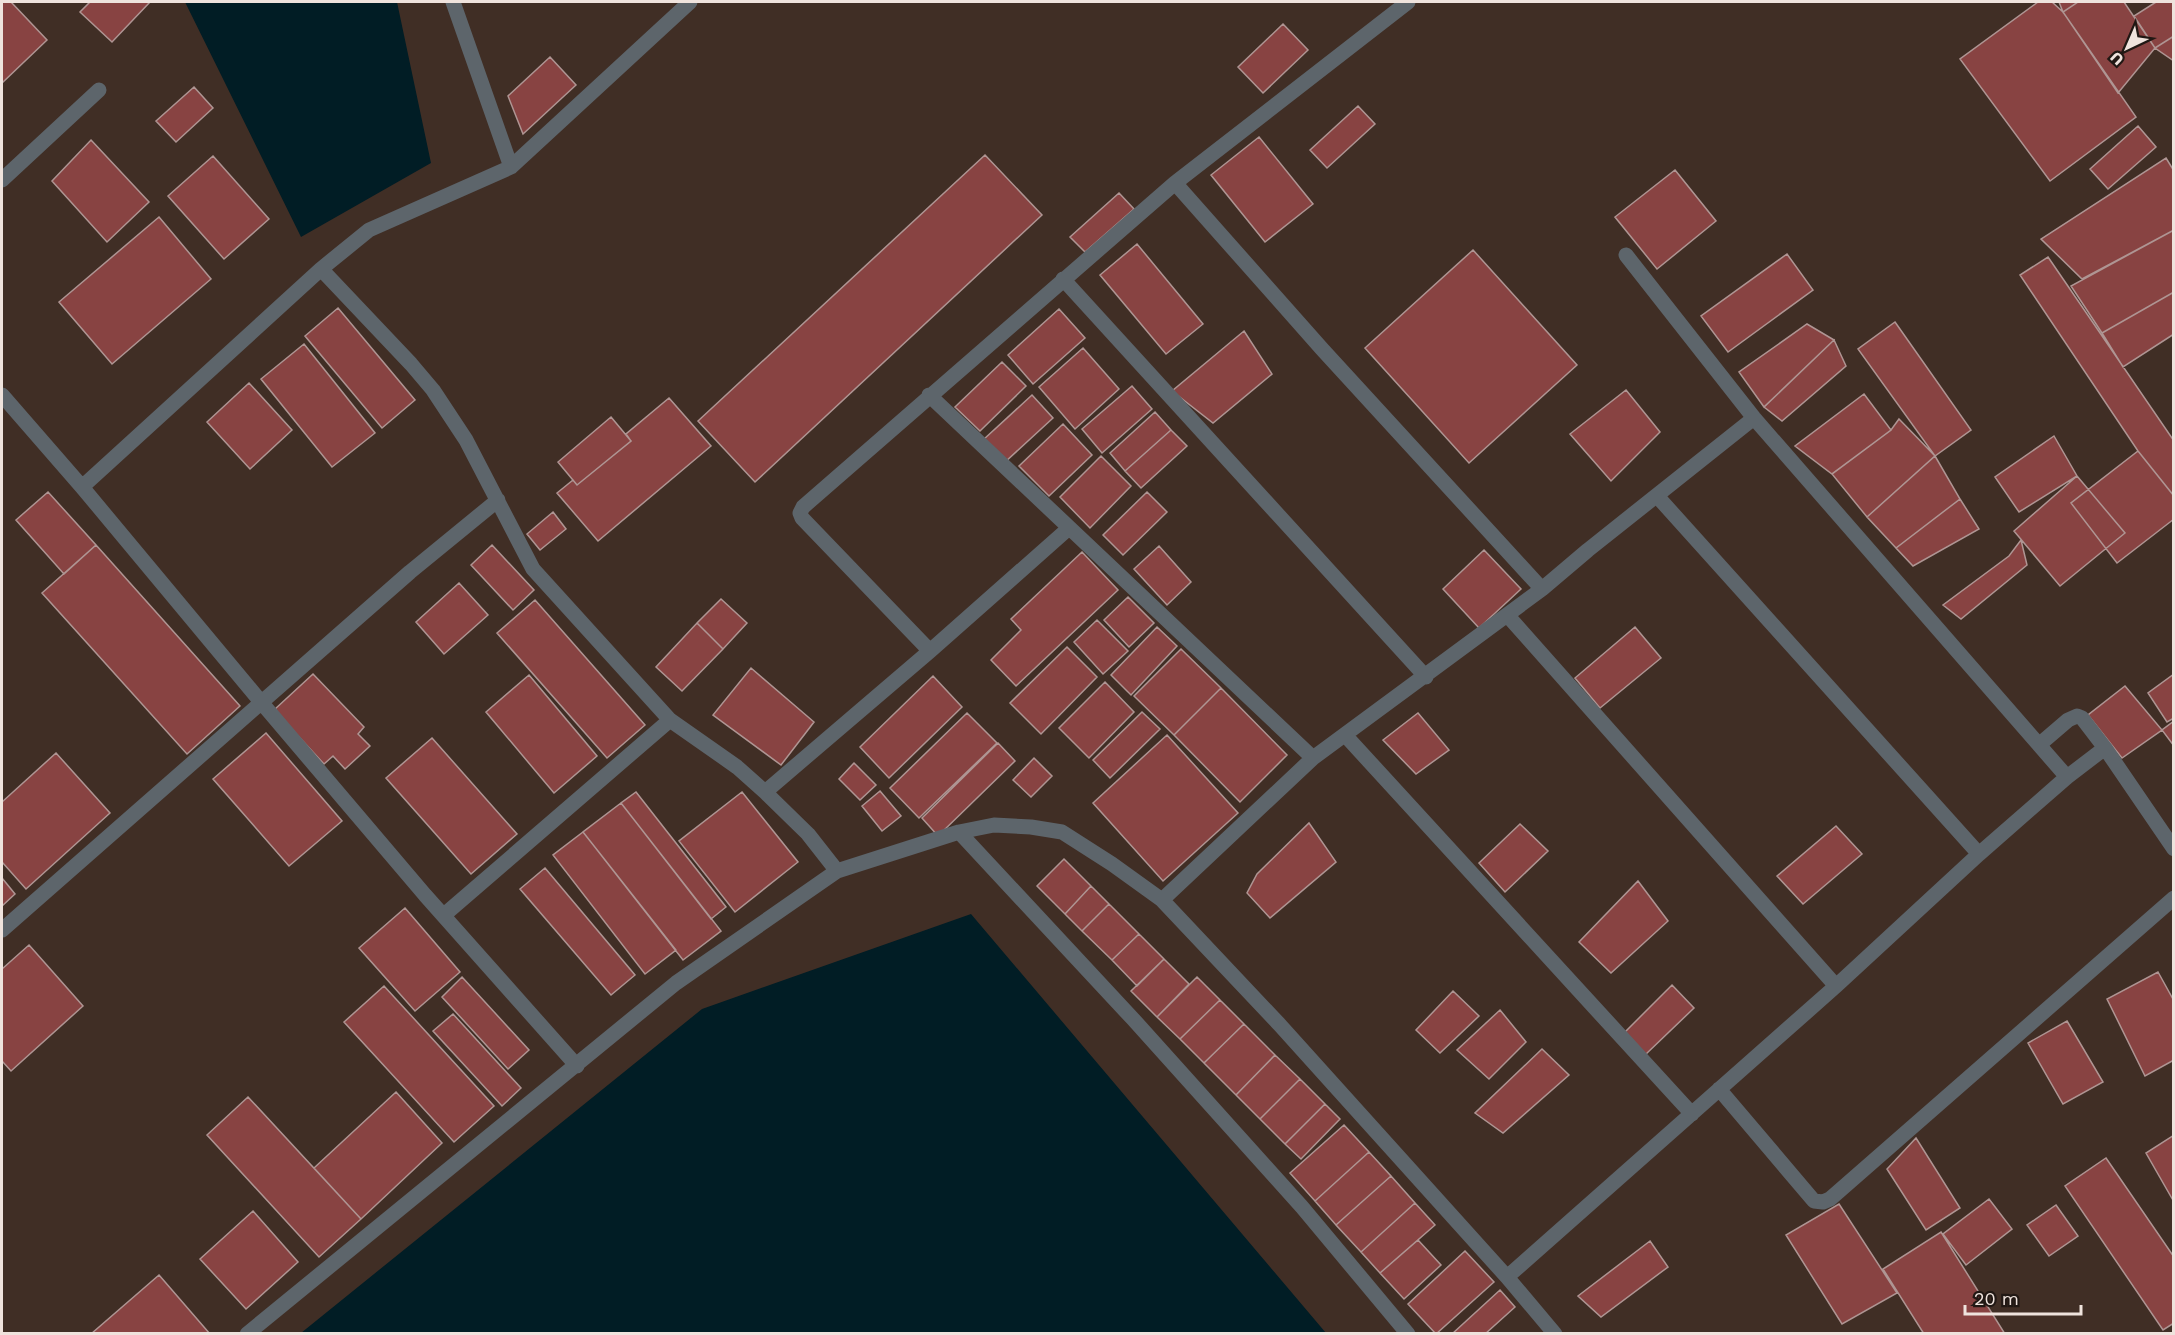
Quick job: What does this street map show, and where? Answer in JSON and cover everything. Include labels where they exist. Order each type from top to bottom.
[{"type":"street","points":[[453,2],[511,167]]},
{"type":"street","points":[[82,487],[321,269],[369,230],[511,167],[690,2]]},
{"type":"street","points":[[930,651],[802,518],[800,513],[803,507],[1175,183],[1408,2]]},
{"type":"street","points":[[2,180],[99,90]]},
{"type":"street","points":[[1175,183],[1330,358],[1542,589]]},
{"type":"street","points":[[1626,255],[1754,418],[2067,777]]},
{"type":"street","points":[[321,269],[433,390],[466,440],[533,569],[670,720],[718,753],[765,792],[808,834],[837,871]]},
{"type":"street","points":[[1063,279],[1426,676]]},
{"type":"street","points":[[2,395],[82,487],[261,702],[577,1066]]},
{"type":"street","points":[[929,395],[1314,758]]},
{"type":"street","points":[[1162,900],[1314,758],[1508,616],[1754,418]]},
{"type":"street","points":[[1656,496],[1979,854]]},
{"type":"street","points":[[2,930],[261,702],[498,500]]},
{"type":"street","points":[[765,792],[1069,528]]},
{"type":"street","points":[[1508,616],[1836,986]]},
{"type":"street","points":[[2040,744],[2068,720],[2077,716],[2082,718],[2174,849]]},
{"type":"street","points":[[444,915],[670,720]]},
{"type":"street","points":[[1345,735],[1692,1114]]},
{"type":"street","points":[[1507,1277],[1836,986],[1979,854],[2067,777],[2105,748]]},
{"type":"street","points":[[247,1334],[676,983],[837,871],[959,832],[994,825],[1062,832],[1162,900],[1279,1024],[1507,1277],[1555,1334]]},
{"type":"street","points":[[959,832],[1295,1198],[1408,1334]]},
{"type":"street","points":[[1719,1089],[1814,1201],[1823,1202],[1830,1199],[2174,898]]},
{"type":"water","points":[[185,2],[397,2],[431,163],[301,237]]},
{"type":"water","points":[[971,914],[1326,1333],[301,1333],[702,1009]]},
{"type":"building","points":[[2,2],[11,2],[47,40],[2,83]]},
{"type":"building","points":[[90,2],[150,2],[112,42],[80,12]]},
{"type":"building","points":[[2038,2],[2052,2],[2063,12],[2136,117],[2050,181],[1960,59]]},
{"type":"building","points":[[2059,2],[2078,2],[2063,12]]},
{"type":"building","points":[[2078,2],[2124,2],[2155,48],[2118,93],[2063,12]]},
{"type":"building","points":[[2156,2],[2174,2],[2174,36],[2155,48],[2134,16]]},
{"type":"building","points":[[1283,24],[1308,50],[1263,93],[1238,67]]},
{"type":"building","points":[[2174,36],[2174,61],[2155,48]]},
{"type":"building","points":[[550,57],[576,85],[523,134],[508,96]]},
{"type":"building","points":[[194,87],[213,108],[176,142],[156,121]]},
{"type":"building","points":[[1358,106],[1375,124],[1327,168],[1310,150]]},
{"type":"building","points":[[2138,126],[2156,147],[2108,189],[2090,169]]},
{"type":"building","points":[[1259,137],[1313,204],[1265,242],[1211,175]]},
{"type":"building","points":[[91,140],[149,202],[107,242],[52,181]]},
{"type":"building","points":[[985,155],[1042,215],[755,482],[698,421]]},
{"type":"building","points":[[213,156],[269,219],[224,259],[168,196]]},
{"type":"building","points":[[2166,158],[2174,171],[2174,230],[2082,279],[2041,239]]},
{"type":"building","points":[[1675,170],[1716,221],[1657,269],[1615,217]]},
{"type":"building","points":[[1119,193],[1134,209],[1085,252],[1070,237]]},
{"type":"building","points":[[159,217],[211,279],[112,364],[59,302]]},
{"type":"building","points":[[2174,230],[2174,292],[2102,333],[2071,286]]},
{"type":"building","points":[[1137,244],[1203,324],[1166,354],[1100,275]]},
{"type":"building","points":[[1473,250],[1577,365],[1469,463],[1365,348]]},
{"type":"building","points":[[1787,254],[1813,290],[1728,352],[1701,316]]},
{"type":"building","points":[[2048,257],[2174,441],[2174,496],[2138,451],[2020,275]]},
{"type":"building","points":[[2174,292],[2174,334],[2123,367],[2102,333]]},
{"type":"building","points":[[338,308],[415,400],[382,428],[305,336]]},
{"type":"building","points":[[1059,309],[1085,338],[1033,384],[1008,355]]},
{"type":"building","points":[[1895,322],[1971,430],[1935,456],[1858,349]]},
{"type":"building","points":[[1807,324],[1834,340],[1764,407],[1739,372]]},
{"type":"building","points":[[1244,331],[1272,374],[1213,423],[1172,391]]},
{"type":"building","points":[[1834,340],[1846,366],[1782,421],[1764,407]]},
{"type":"building","points":[[304,344],[375,433],[332,467],[261,379]]},
{"type":"building","points":[[1083,348],[1119,389],[1075,429],[1039,387]]},
{"type":"building","points":[[1002,362],[1026,386],[980,431],[955,407]]},
{"type":"building","points":[[249,383],[292,430],[250,469],[207,422]]},
{"type":"building","points":[[1132,386],[1152,409],[1102,453],[1082,429]]},
{"type":"building","points":[[1626,390],[1660,432],[1611,481],[1570,434]]},
{"type":"building","points":[[1864,394],[1891,430],[1832,474],[1795,446]]},
{"type":"building","points":[[1032,395],[1053,418],[1004,463],[983,440]]},
{"type":"building","points":[[669,398],[711,446],[598,541],[557,493],[573,480],[577,485],[631,441],[626,434]]},
{"type":"building","points":[[1155,412],[1171,430],[1125,471],[1110,453]]},
{"type":"building","points":[[611,417],[631,441],[577,485],[558,462]]},
{"type":"building","points":[[1899,419],[1935,456],[1867,517],[1832,474],[1891,430]]},
{"type":"building","points":[[1063,424],[1092,455],[1049,496],[1019,466]]},
{"type":"building","points":[[1171,430],[1187,446],[1141,488],[1125,471]]},
{"type":"building","points":[[2054,436],[2077,476],[2019,512],[1995,477]]},
{"type":"building","points":[[2138,451],[2174,496],[2174,519],[2117,563],[2071,503]]},
{"type":"building","points":[[1101,456],[1131,486],[1090,528],[1060,497]]},
{"type":"building","points":[[1935,456],[1960,499],[1896,548],[1867,517]]},
{"type":"building","points":[[2077,476],[2125,533],[2060,586],[2014,531]]},
{"type":"building","points":[[48,492],[96,545],[64,574],[16,520]]},
{"type":"building","points":[[1147,492],[1167,512],[1123,555],[1103,535]]},
{"type":"building","points":[[1960,499],[1979,529],[1913,566],[1896,548]]},
{"type":"building","points":[[553,512],[566,529],[540,550],[527,534]]},
{"type":"building","points":[[2021,540],[2027,565],[1961,619],[1943,605],[2009,556]]},
{"type":"building","points":[[96,545],[240,706],[187,754],[42,593]]},
{"type":"building","points":[[492,545],[534,590],[513,610],[471,565]]},
{"type":"building","points":[[1159,546],[1191,582],[1167,605],[1134,569]]},
{"type":"building","points":[[1484,550],[1521,589],[1479,628],[1443,589]]},
{"type":"building","points":[[1082,552],[1118,590],[1016,686],[991,660],[1021,630],[1011,619]]},
{"type":"building","points":[[459,583],[488,615],[444,654],[416,622]]},
{"type":"building","points":[[1128,597],[1154,623],[1129,647],[1104,620]]},
{"type":"building","points":[[721,599],[747,623],[723,649],[697,623]]},
{"type":"building","points":[[535,600],[645,725],[607,758],[497,633]]},
{"type":"building","points":[[1097,620],[1128,651],[1103,674],[1074,642]]},
{"type":"building","points":[[697,623],[723,649],[682,691],[656,667]]},
{"type":"building","points":[[1157,627],[1177,646],[1131,695],[1111,675]]},
{"type":"building","points":[[1635,627],[1661,658],[1600,708],[1575,678]]},
{"type":"building","points":[[1067,647],[1097,677],[1041,734],[1010,703]]},
{"type":"building","points":[[1181,649],[1221,688],[1174,735],[1134,696]]},
{"type":"building","points":[[751,668],[814,722],[781,765],[713,715]]},
{"type":"building","points":[[313,674],[364,727],[358,734],[370,746],[345,769],[333,756],[324,764],[274,710]]},
{"type":"building","points":[[2174,674],[2174,718],[2167,722],[2148,693]]},
{"type":"building","points":[[529,675],[597,756],[554,793],[486,712]]},
{"type":"building","points":[[933,676],[962,707],[889,778],[860,747]]},
{"type":"building","points":[[1105,682],[1134,712],[1089,758],[1059,728]]},
{"type":"building","points":[[2125,686],[2162,730],[2122,758],[2088,715]]},
{"type":"building","points":[[1221,688],[1287,755],[1240,802],[1174,735]]},
{"type":"building","points":[[1142,712],[1160,729],[1110,778],[1093,760]]},
{"type":"building","points":[[967,713],[997,743],[919,818],[890,788]]},
{"type":"building","points":[[1418,713],[1449,750],[1416,774],[1383,740]]},
{"type":"building","points":[[2174,721],[2174,746],[2162,730]]},
{"type":"building","points":[[266,733],[342,821],[289,866],[213,779]]},
{"type":"building","points":[[1167,735],[1238,813],[1163,881],[1093,803]]},
{"type":"building","points":[[432,738],[517,834],[471,874],[386,778]]},
{"type":"building","points":[[998,743],[1015,761],[938,836],[922,818]]},
{"type":"building","points":[[56,753],[110,813],[26,889],[2,862],[2,802]]},
{"type":"building","points":[[1034,758],[1052,776],[1031,797],[1013,780]]},
{"type":"building","points":[[854,763],[876,785],[860,800],[839,779]]},
{"type":"building","points":[[880,791],[901,816],[882,831],[862,806]]},
{"type":"building","points":[[636,792],[726,907],[711,919],[621,803]]},
{"type":"building","points":[[742,792],[798,862],[735,912],[679,841]]},
{"type":"building","points":[[621,803],[721,931],[683,960],[583,832]]},
{"type":"building","points":[[1309,823],[1336,862],[1270,918],[1247,893],[1257,874]]},
{"type":"building","points":[[1520,824],[1548,851],[1505,892],[1479,863]]},
{"type":"building","points":[[1836,826],[1862,854],[1803,904],[1777,876]]},
{"type":"building","points":[[583,832],[676,950],[645,974],[553,855]]},
{"type":"building","points":[[1064,859],[1091,886],[1065,914],[1037,886]]},
{"type":"building","points":[[545,868],[635,975],[611,995],[520,889]]},
{"type":"building","points":[[2,878],[15,894],[2,906]]},
{"type":"building","points":[[1638,881],[1668,921],[1611,973],[1579,942]]},
{"type":"building","points":[[1091,886],[1109,904],[1082,931],[1065,914]]},
{"type":"building","points":[[1109,904],[1139,934],[1112,960],[1082,931]]},
{"type":"building","points":[[405,908],[460,972],[415,1011],[359,948]]},
{"type":"building","points":[[1139,934],[1164,959],[1137,986],[1112,960]]},
{"type":"building","points":[[29,945],[83,1006],[11,1071],[2,1061],[2,969]]},
{"type":"building","points":[[1164,959],[1189,984],[1157,1017],[1131,991]]},
{"type":"building","points":[[2158,972],[2174,1001],[2174,1060],[2145,1076],[2107,999]]},
{"type":"building","points":[[462,977],[529,1050],[508,1069],[442,997]]},
{"type":"building","points":[[1197,977],[1220,1000],[1180,1039],[1157,1017]]},
{"type":"building","points":[[1672,985],[1694,1008],[1645,1055],[1624,1033]]},
{"type":"building","points":[[384,986],[494,1106],[454,1142],[344,1022]]},
{"type":"building","points":[[1453,991],[1479,1016],[1440,1053],[1416,1030]]},
{"type":"building","points":[[1220,1000],[1244,1024],[1204,1063],[1180,1039]]},
{"type":"building","points":[[1500,1010],[1526,1042],[1489,1079],[1457,1050]]},
{"type":"building","points":[[453,1014],[521,1088],[502,1106],[433,1031]]},
{"type":"building","points":[[2067,1021],[2103,1082],[2063,1104],[2028,1043]]},
{"type":"building","points":[[1244,1024],[1275,1055],[1236,1095],[1204,1063]]},
{"type":"building","points":[[1542,1049],[1569,1075],[1503,1133],[1475,1113]]},
{"type":"building","points":[[1275,1055],[1300,1079],[1260,1119],[1236,1095]]},
{"type":"building","points":[[1300,1079],[1325,1104],[1285,1144],[1260,1119]]},
{"type":"building","points":[[396,1092],[442,1143],[361,1219],[314,1168]]},
{"type":"building","points":[[248,1097],[361,1219],[319,1257],[207,1135]]},
{"type":"building","points":[[1325,1104],[1340,1119],[1301,1159],[1285,1144]]},
{"type":"building","points":[[1344,1125],[1369,1152],[1315,1201],[1290,1173]]},
{"type":"building","points":[[2174,1135],[2174,1202],[2146,1153]]},
{"type":"building","points":[[1916,1138],[1960,1208],[1926,1230],[1887,1169]]},
{"type":"building","points":[[1369,1152],[1391,1176],[1336,1225],[1315,1201]]},
{"type":"building","points":[[2106,1158],[2174,1257],[2174,1323],[2163,1330],[2065,1186]]},
{"type":"building","points":[[1391,1176],[1415,1203],[1361,1252],[1336,1225]]},
{"type":"building","points":[[1989,1199],[2012,1229],[1966,1265],[1943,1234]]},
{"type":"building","points":[[1415,1203],[1435,1225],[1380,1273],[1361,1252]]},
{"type":"building","points":[[1839,1204],[1897,1293],[1842,1324],[1786,1235]]},
{"type":"building","points":[[2056,1205],[2078,1236],[2049,1256],[2027,1225]]},
{"type":"building","points":[[253,1211],[298,1262],[246,1309],[200,1259]]},
{"type":"building","points":[[1941,1232],[2005,1334],[1924,1334],[1883,1269]]},
{"type":"building","points":[[1418,1240],[1441,1265],[1404,1299],[1380,1273]]},
{"type":"building","points":[[1650,1241],[1668,1267],[1601,1317],[1578,1296]]},
{"type":"building","points":[[1465,1251],[1494,1282],[1436,1334],[1408,1304]]},
{"type":"building","points":[[159,1275],[210,1334],[91,1334]]},
{"type":"building","points":[[1500,1290],[1515,1307],[1485,1334],[1452,1334]]}]
